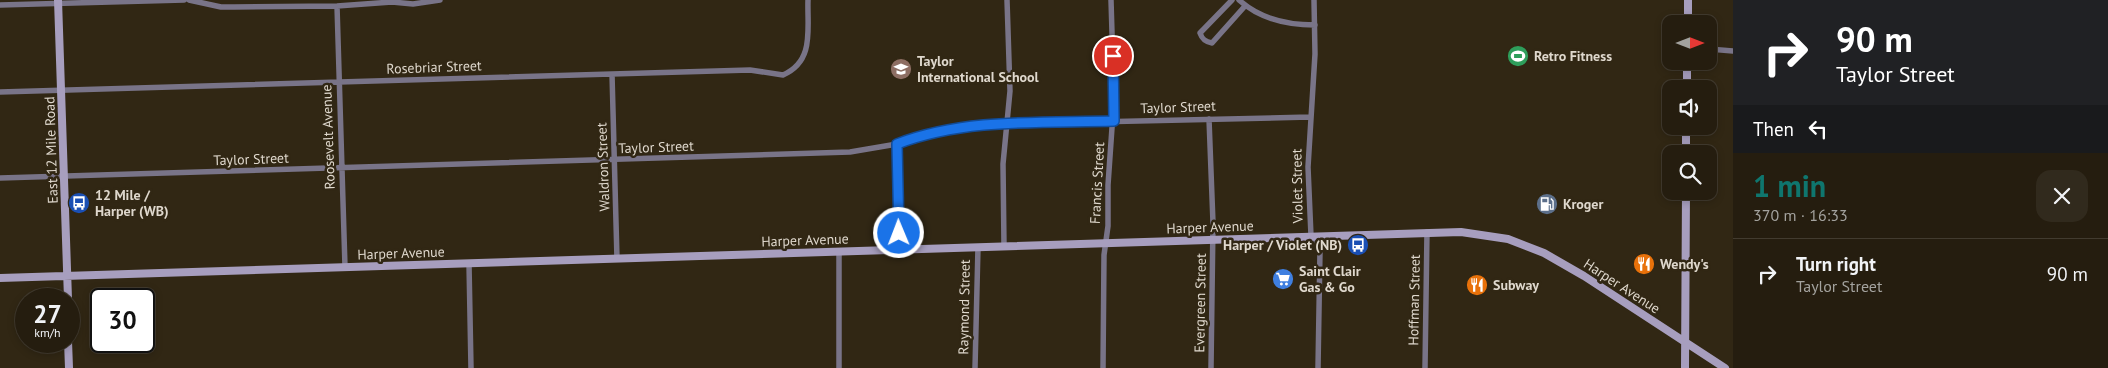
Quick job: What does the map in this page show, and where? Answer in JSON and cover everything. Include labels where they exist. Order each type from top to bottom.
[{"type":"main road","points":[[1688,0],[1688,15]]},
{"type":"main road","name":"East 12 Mile Road","points":[[58,2],[68,288]]},
{"type":"main road","points":[[1685,368],[1686,200]]},
{"type":"main road","name":"Harper Avenue","points":[[0,278],[1461,232],[1486,235],[1524,244],[1562,262],[1725,368]]},
{"type":"main road","points":[[68,353],[69,368]]},
{"type":"street","points":[[0,6],[58,2],[184,0]]},
{"type":"street","points":[[188,0],[221,7],[337,6],[392,2],[413,4],[440,0]]},
{"type":"street","name":"Rosebriar Street","points":[[0,92],[61,92],[750,70],[783,75],[800,65],[805,55],[808,0]]},
{"type":"street","points":[[1004,246],[1003,164],[1010,91],[1007,0]]},
{"type":"street","name":"Francis Street","points":[[1103,368],[1104,255],[1110,152],[1114,121],[1111,0]]},
{"type":"street","points":[[1232,0],[1200,32],[1202,38],[1207,42],[1212,43],[1246,6]]},
{"type":"street","points":[[1239,0],[1266,17],[1280,21],[1315,25]]},
{"type":"street","name":"Violet Street","points":[[1314,0],[1314,77],[1308,167],[1311,236],[1320,251],[1318,368]]},
{"type":"street","name":"Roosevelt Avenue","points":[[337,6],[345,267]]},
{"type":"street","points":[[1718,50],[1733,51]]},
{"type":"street","name":"Waldron Street","points":[[612,74],[617,259]]},
{"type":"street","name":"Taylor Street","points":[[0,178],[64,178],[850,152],[897,144],[938,132],[1008,124],[1310,116]]},
{"type":"street","name":"Evergreen Street","points":[[1208,119],[1214,240],[1211,368]]},
{"type":"street","points":[[897,144],[899,249]]},
{"type":"street","name":"Hoffman Street","points":[[1425,368],[1427,232]]},
{"type":"street","name":"Raymond Street","points":[[975,368],[978,247]]},
{"type":"street","points":[[839,251],[840,368]]},
{"type":"street","points":[[469,264],[471,368]]},
{"type":"place","name":"Retro Fitness","points":[[1518,56]]},
{"type":"place","name":"Taylor International School","points":[[901,69]]},
{"type":"place","name":"12 Mile / Harper (WB)","points":[[79,203]]},
{"type":"place","name":"Kroger","points":[[1547,204]]},
{"type":"place","name":"Harper / Violet (NB)","points":[[1358,245]]},
{"type":"place","name":"Wendy's","points":[[1644,264]]},
{"type":"place","name":"Saint Clair Gas & Go","points":[[1283,279]]},
{"type":"place","name":"Subway","points":[[1477,285]]},
{"type":"route","points":[[899,233],[897,144],[931,133],[955,129],[1008,124],[1114,121],[1113,56]]}]
